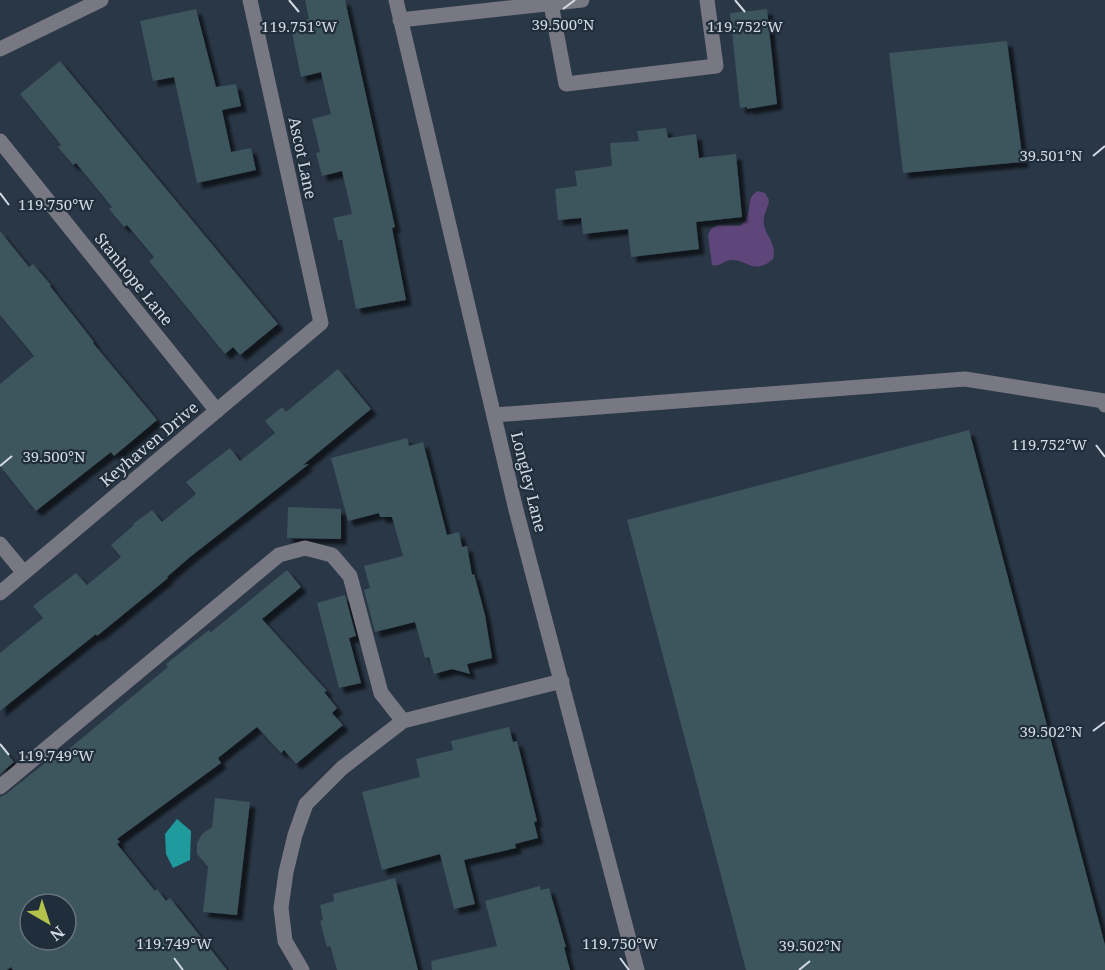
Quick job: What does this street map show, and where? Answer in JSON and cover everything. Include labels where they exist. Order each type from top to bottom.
[{"type":"street","points":[[0,49],[101,0]]},
{"type":"street","name":"Ascot Lane","points":[[250,0],[321,323]]},
{"type":"street","name":"Longley Lane","points":[[396,0],[516,510],[638,970]]},
{"type":"street","points":[[400,20],[582,0]]},
{"type":"street","points":[[551,4],[566,84],[716,66],[707,0]]},
{"type":"street","name":"Stanhope Lane","points":[[0,141],[217,411]]},
{"type":"street","name":"Keyhaven Drive","points":[[0,593],[321,323]]},
{"type":"street","points":[[494,415],[965,379],[1104,401],[1105,405]]},
{"type":"street","points":[[0,544],[24,573]]},
{"type":"street","points":[[0,787],[279,555],[304,548],[332,555],[350,576],[381,693],[403,721]]},
{"type":"street","points":[[302,970],[285,941],[281,908],[286,872],[295,835],[306,804],[342,768],[403,721],[562,681]]},
{"type":"shaded area","points":[[758,191],[765,193],[769,200],[764,222],[765,230],[773,245],[773,259],[756,267],[737,260],[712,265],[708,235],[711,229],[718,225],[740,226],[747,216],[751,198]]},
{"type":"shaded area","points":[[177,819],[191,831],[190,860],[173,868],[166,854],[165,834]]},
{"type":"building","points":[[305,0],[345,0],[395,227],[392,228],[406,300],[356,309],[342,240],[338,240],[333,218],[352,214],[342,171],[322,176],[316,153],[320,152],[312,119],[331,114],[321,72],[301,77],[290,23],[309,19]]},
{"type":"building","points":[[196,9],[216,87],[236,84],[241,106],[222,110],[231,152],[251,148],[256,170],[197,183],[174,77],[153,81],[140,21]]},
{"type":"building","points":[[767,9],[777,104],[740,108],[730,13]]},
{"type":"building","points":[[1007,41],[1023,162],[903,173],[889,53]]},
{"type":"building","points":[[60,61],[278,324],[240,355],[233,347],[225,354],[149,261],[154,257],[127,225],[124,227],[109,209],[112,207],[76,163],[73,165],[58,147],[61,145],[20,94]]},
{"type":"building","points":[[666,128],[668,138],[696,134],[699,158],[736,154],[742,217],[696,222],[699,249],[631,257],[628,229],[583,234],[581,218],[558,220],[555,189],[577,186],[575,171],[612,166],[610,143],[639,141],[637,131]]},
{"type":"building","points":[[0,231],[29,267],[33,264],[51,285],[93,343],[157,420],[114,456],[111,452],[36,511],[0,466],[0,384],[34,356],[0,315]]},
{"type":"building","points":[[338,369],[371,409],[303,465],[309,464],[190,557],[97,636],[96,634],[0,711],[0,653],[43,618],[33,606],[76,573],[87,585],[121,557],[111,545],[133,524],[152,510],[162,522],[196,494],[186,482],[230,448],[240,461],[275,433],[265,421],[282,407],[286,412]]},
{"type":"building","points":[[969,430],[1105,945],[1105,970],[746,970],[627,520]]},
{"type":"building","points":[[407,438],[409,446],[423,442],[447,535],[459,532],[462,547],[467,546],[472,575],[474,574],[485,615],[492,658],[467,664],[470,674],[452,669],[434,674],[429,657],[425,658],[415,622],[375,632],[364,590],[370,588],[364,566],[403,556],[392,517],[380,517],[379,513],[348,521],[331,458]]},
{"type":"building","points":[[288,507],[341,509],[341,539],[287,538]]},
{"type":"building","points":[[287,570],[301,587],[262,619],[327,691],[324,692],[337,708],[332,713],[343,725],[296,764],[284,750],[281,753],[257,727],[218,758],[221,763],[117,839],[120,842],[117,844],[155,891],[157,889],[166,901],[170,898],[227,970],[13,970],[11,967],[7,970],[0,970],[0,797],[55,755],[58,758],[168,667],[166,664],[209,630],[210,633]]},
{"type":"building","points":[[345,595],[356,636],[349,638],[361,683],[339,688],[317,603]]},
{"type":"building","points":[[509,727],[513,742],[517,741],[537,821],[534,822],[538,838],[515,844],[516,848],[464,860],[475,904],[454,909],[440,854],[382,870],[362,792],[420,777],[416,759],[453,750],[451,741]]},
{"type":"building","points":[[0,745],[14,762],[0,774]]},
{"type":"building","points":[[215,798],[250,802],[237,915],[203,912],[208,867],[197,854],[197,843],[202,834],[212,827]]},
{"type":"building","points":[[395,878],[418,970],[337,970],[330,946],[327,947],[320,921],[323,920],[320,905],[334,901],[333,894]]},
{"type":"building","points":[[540,886],[541,890],[549,888],[566,947],[564,947],[570,970],[432,970],[431,961],[497,946],[485,901]]}]
